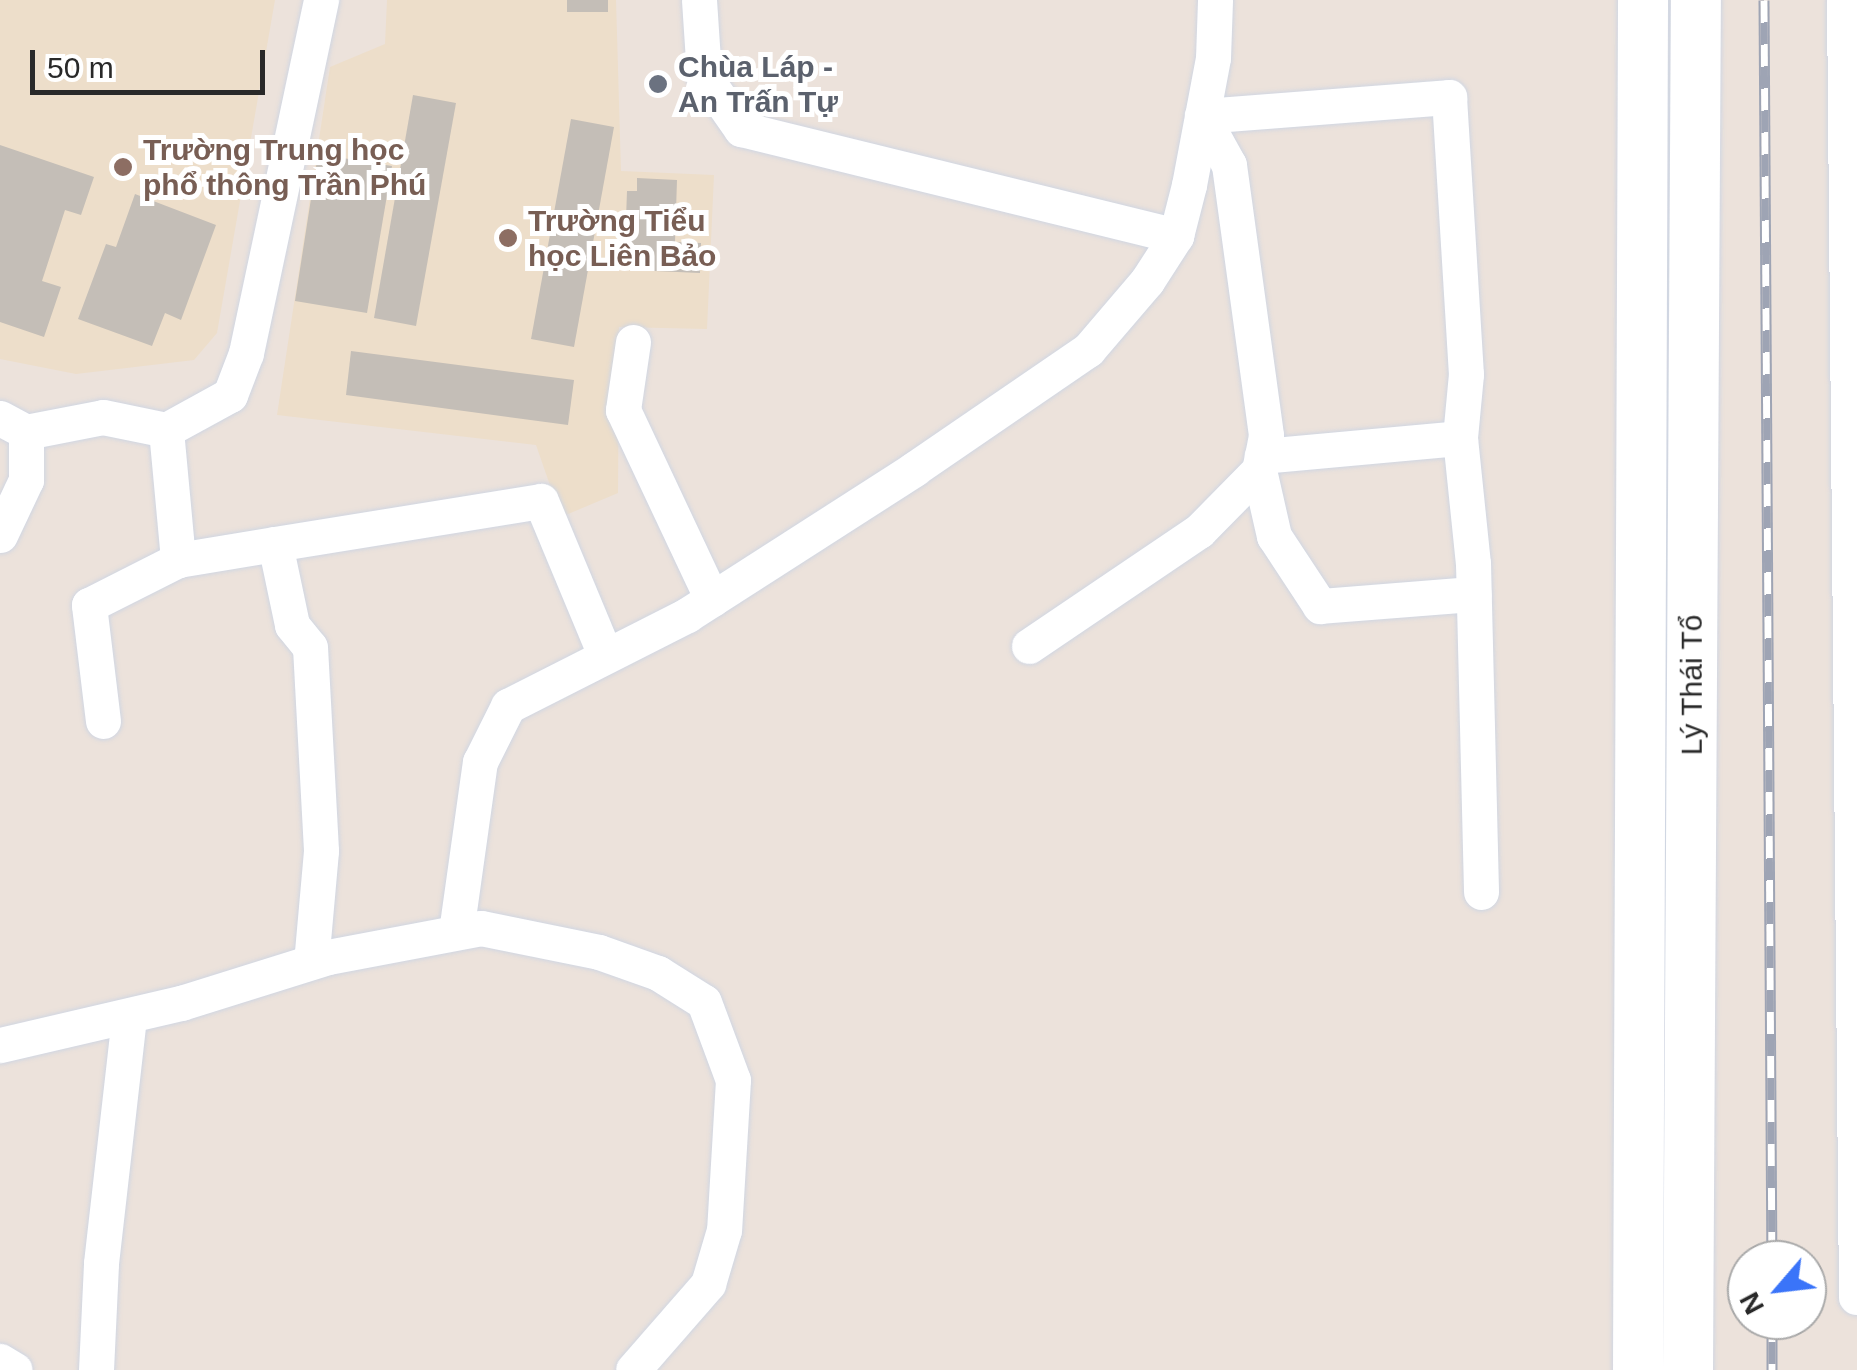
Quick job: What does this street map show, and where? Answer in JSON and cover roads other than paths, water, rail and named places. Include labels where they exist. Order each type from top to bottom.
[{"type":"main road","name":"Lý Thái Tổ","points":[[1638,1370],[1642,0]]},
{"type":"main road","name":"Lý Thái Tổ","points":[[1688,1370],[1696,0]]},
{"type":"street","points":[[0,535],[26,480],[13,425],[103,418],[166,430],[230,395],[241,367],[321,0]]},
{"type":"street","points":[[700,0],[704,76],[741,129],[1176,236]]},
{"type":"street","points":[[456,932],[480,762],[508,706],[712,598],[1088,350],[1176,236],[1202,116],[1215,0]]},
{"type":"street","points":[[1844,0],[1854,700],[1856,1296]]},
{"type":"street","points":[[1202,116],[1449,97],[1466,374],[1460,438],[1474,594],[1481,892]]},
{"type":"street","points":[[1202,116],[1229,165],[1266,435],[1260,463],[1274,536],[1320,606],[1474,594]]},
{"type":"street","points":[[632,342],[622,410],[712,598]]},
{"type":"street","points":[[166,430],[178,560]]},
{"type":"street","points":[[1029,646],[1199,531],[1260,463],[1460,438]]},
{"type":"street","points":[[104,721],[89,605],[178,560],[542,501],[605,655]]},
{"type":"street","points":[[276,544],[292,625],[310,646],[320,851],[311,962]]},
{"type":"street","points":[[0,1045],[129,1016],[311,962],[456,932],[524,934],[658,972],[704,1002],[716,1022],[734,1080],[724,1230],[708,1284],[633,1370]]},
{"type":"street","points":[[96,1370],[101,1262],[129,1016]]},
{"type":"street","points":[[0,1361],[15,1370]]},
{"type":"railway","points":[[1764,0],[1772,1240]]},
{"type":"railway","points":[[1772,1340],[1772,1370]]},
{"type":"place","name":"Chùa Láp - An Trấn Tự","points":[[658,84]]},
{"type":"place","name":"Trường Trung học phổ thông Trần Phú","points":[[123,167]]},
{"type":"place","name":"Trường Tiểu học Liên Bảo","points":[[508,238]]}]
